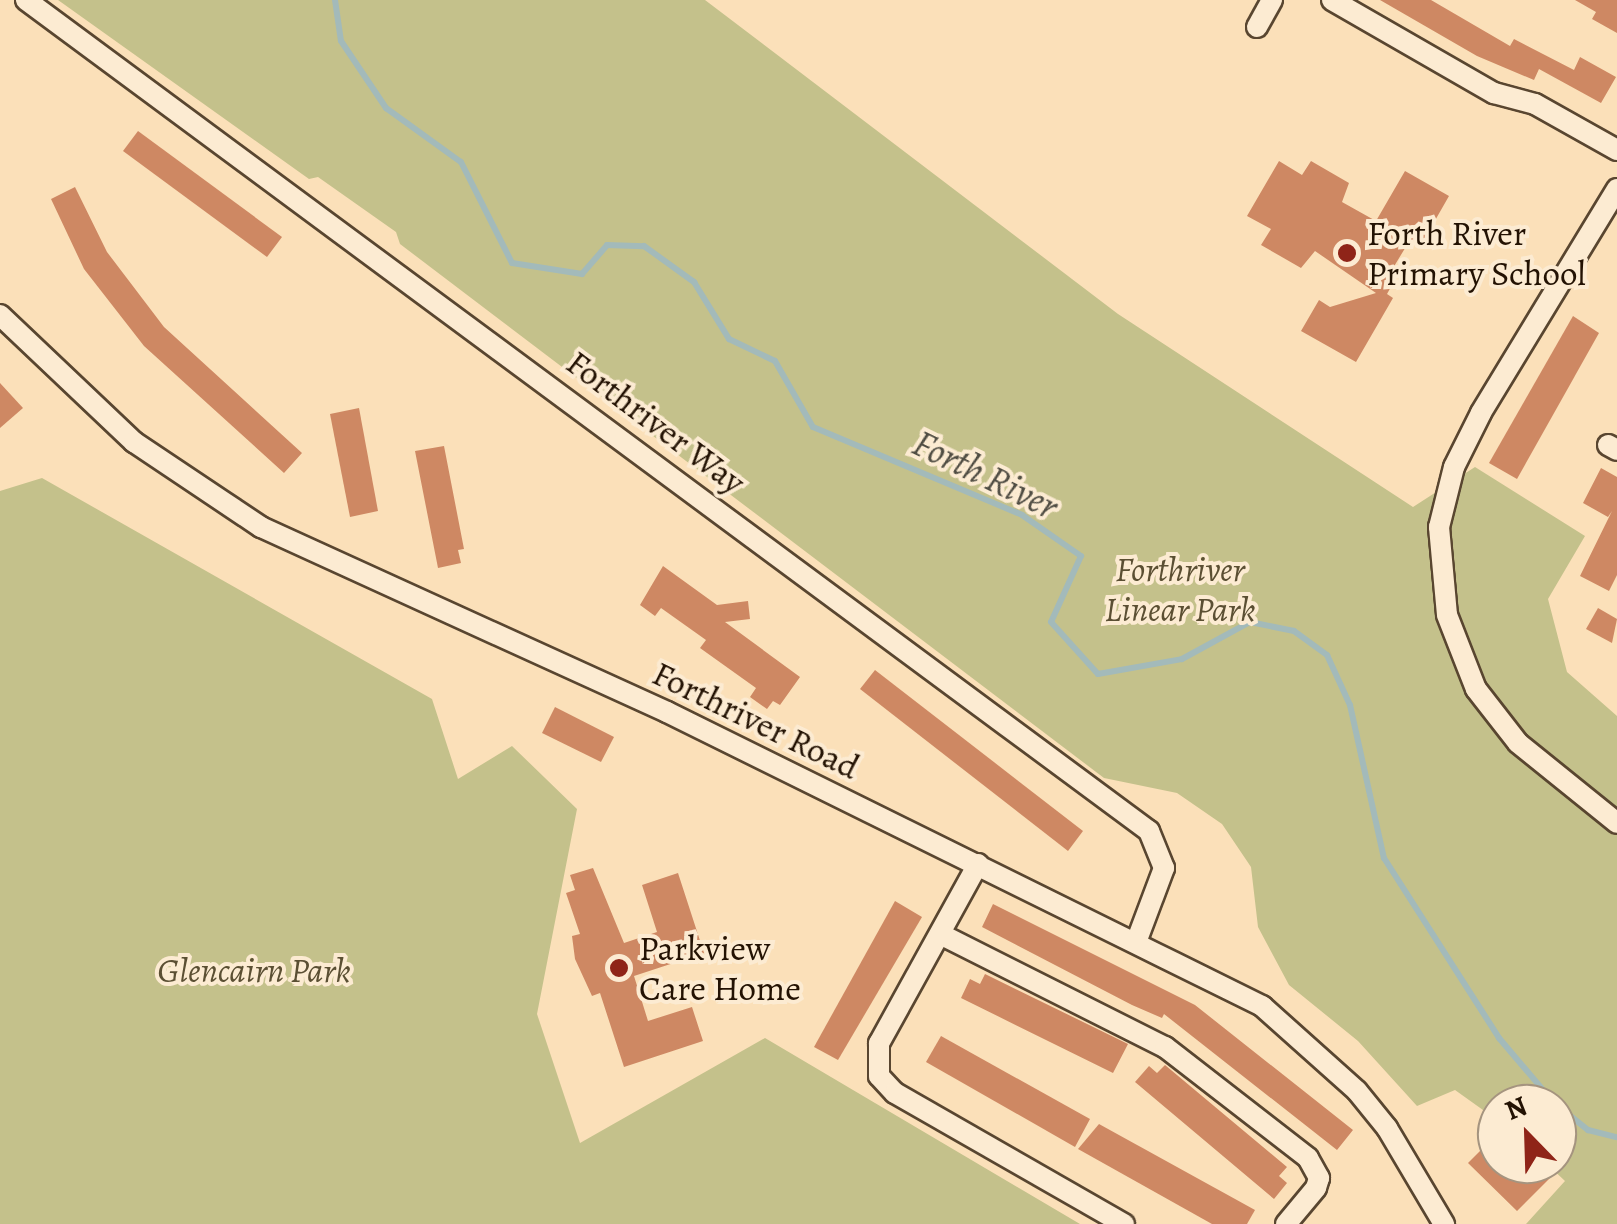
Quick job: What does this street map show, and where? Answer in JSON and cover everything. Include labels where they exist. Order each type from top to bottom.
[{"type":"street","name":"Forthriver Way","points":[[26,0],[1136,820],[1158,842],[1164,868],[1137,940]]},
{"type":"street","points":[[1257,26],[1272,0]]},
{"type":"street","points":[[1332,0],[1494,93],[1535,104],[1617,150]]},
{"type":"street","points":[[1617,189],[1481,413],[1454,467],[1439,527],[1446,615],[1476,689],[1518,743],[1617,823]]},
{"type":"street","name":"Forthriver Road","points":[[0,315],[134,442],[261,526],[1137,940],[1262,1006],[1317,1050],[1387,1128],[1444,1224]]},
{"type":"street","points":[[978,864],[878,1043],[875,1065],[895,1093],[1124,1224]]},
{"type":"street","points":[[940,934],[1165,1047],[1308,1158],[1319,1178],[1316,1188],[1286,1224]]},
{"type":"green space","name":"Forthriver Linear Park","points":[[58,0],[705,0],[1118,314],[1413,507],[1475,467],[1585,536],[1548,599],[1567,672],[1617,716],[1617,1224],[1526,1224],[1562,1184],[1577,1184],[1577,1084],[1477,1084],[1477,1106],[1455,1090],[1417,1106],[1358,1041],[1289,985],[1258,927],[1251,867],[1222,824],[1177,793],[1104,778],[400,244],[396,232],[318,177],[309,179]]},
{"type":"green space","name":"Glencairn Park","points":[[42,478],[432,699],[458,779],[512,746],[577,809],[537,1014],[580,1143],[765,1038],[1080,1224],[0,1224],[0,491]]},
{"type":"building","points":[[1380,0],[1431,0],[1510,46],[1514,39],[1574,70],[1580,57],[1616,77],[1601,103],[1539,69],[1534,80],[1477,56]]},
{"type":"building","points":[[1575,0],[1617,0],[1617,33],[1592,19],[1596,12]]},
{"type":"building","points":[[138,131],[282,237],[267,257],[123,151]]},
{"type":"building","points":[[1279,161],[1302,175],[1311,161],[1349,183],[1342,202],[1376,221],[1405,171],[1449,196],[1421,245],[1410,240],[1390,273],[1397,276],[1387,294],[1393,298],[1356,362],[1301,331],[1319,300],[1330,307],[1376,293],[1315,251],[1301,268],[1261,245],[1271,229],[1247,216]]},
{"type":"building","points":[[75,187],[107,252],[164,327],[302,453],[284,473],[144,346],[84,269],[51,199]]},
{"type":"building","points":[[1573,316],[1599,333],[1517,479],[1489,463]]},
{"type":"building","points":[[0,383],[23,408],[0,428]]},
{"type":"building","points":[[359,408],[378,511],[350,517],[330,414]]},
{"type":"building","points":[[444,446],[464,549],[458,550],[461,563],[438,568],[415,451]]},
{"type":"building","points":[[1601,468],[1617,477],[1617,575],[1609,591],[1580,576],[1612,511],[1608,517],[1583,503]]},
{"type":"building","points":[[663,566],[717,605],[748,601],[750,619],[725,622],[800,677],[780,705],[773,701],[767,709],[750,697],[756,688],[700,648],[706,640],[661,608],[655,616],[640,605]]},
{"type":"building","points":[[1598,608],[1617,619],[1612,643],[1586,629]]},
{"type":"building","points":[[875,670],[1083,831],[1068,851],[860,689]]},
{"type":"building","points":[[555,707],[614,737],[601,762],[542,733]]},
{"type":"building","name":"Parkview Care Home","points":[[593,868],[624,943],[657,932],[642,885],[678,873],[704,953],[634,976],[648,1021],[692,1007],[703,1041],[624,1067],[600,993],[592,996],[575,959],[572,936],[580,934],[566,893],[575,890],[570,875]]},
{"type":"building","points":[[895,901],[922,917],[838,1060],[814,1047]]},
{"type":"building","points":[[993,904],[1195,1005],[1353,1130],[1337,1150],[1164,1014],[1162,1018],[1132,1005],[982,927]]},
{"type":"building","points":[[985,974],[1128,1044],[1113,1073],[961,998],[970,979],[980,984]]},
{"type":"building","points":[[941,1036],[1090,1119],[1075,1147],[926,1062]]},
{"type":"building","points":[[1165,1065],[1287,1167],[1279,1176],[1287,1183],[1274,1199],[1135,1082],[1149,1066],[1157,1073]]},
{"type":"building","points":[[1099,1124],[1255,1210],[1247,1224],[1212,1224],[1078,1149]]},
{"type":"building","points":[[1477,1154],[1477,1172],[1468,1163]]},
{"type":"building","points":[[1489,1184],[1544,1184],[1517,1211]]},
{"type":"waterway","name":"Forth River","points":[[335,0],[341,41],[386,108],[461,162],[512,263],[582,274],[607,245],[644,246],[694,282],[729,339],[775,361],[813,427],[1022,515],[1081,556],[1051,622],[1098,674],[1182,659],[1250,622],[1294,631],[1327,655],[1350,705],[1384,858],[1499,1038],[1538,1084]]},
{"type":"waterway","name":"Forth River","points":[[1577,1121],[1588,1130],[1617,1137]]},
{"type":"place","name":"Forth River Primary School","points":[[1347,253]]},
{"type":"place","name":"Parkview Care Home","points":[[619,968]]}]
